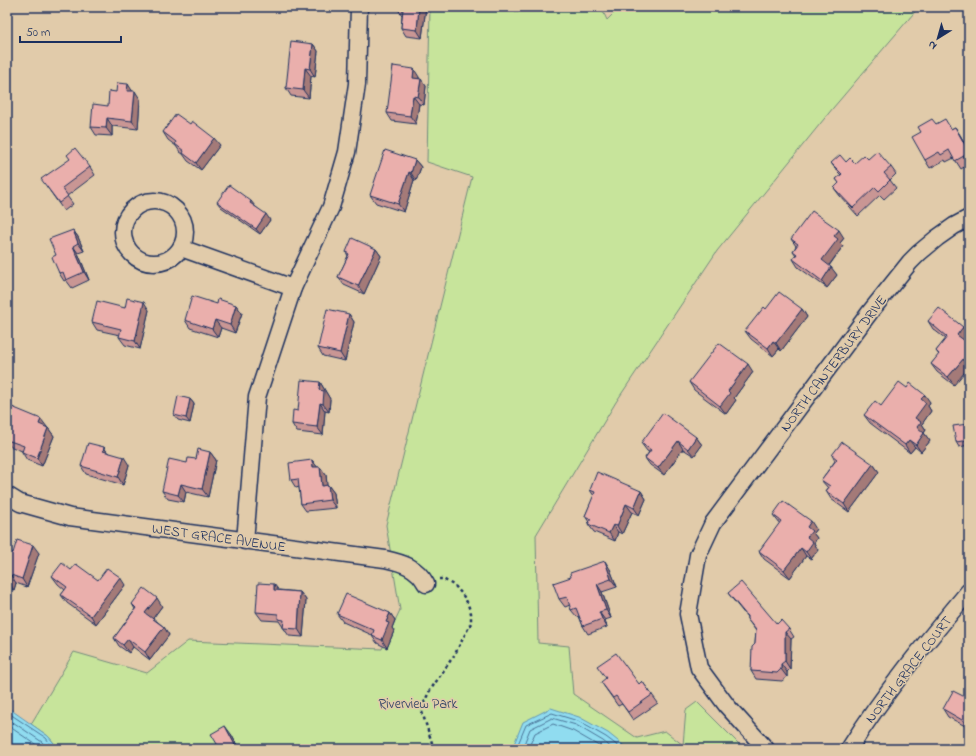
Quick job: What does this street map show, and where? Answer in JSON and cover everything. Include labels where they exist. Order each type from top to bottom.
[{"type":"street","points":[[245,541],[257,397],[292,288],[331,207],[347,152],[357,84],[358,7]]},
{"type":"street","name":"NORTH CANTERBURY DRIVE","points":[[766,749],[727,706],[699,668],[688,614],[698,555],[713,523],[870,312],[910,262],[937,238],[969,218]]},
{"type":"street","points":[[181,248],[292,288]]},
{"type":"street","name":"WEST GRACE AVENUE","points":[[7,495],[20,503],[70,517],[391,561],[406,565],[415,570],[421,575],[426,584]]},
{"type":"street","name":"NORTH GRACE COURT","points":[[849,749],[865,723],[920,650],[969,590]]},
{"type":"path","points":[[426,584],[443,579],[455,586],[467,602],[471,613],[471,623],[468,630],[455,654],[429,692],[422,712],[434,749]]},
{"type":"green space","name":"Riverview Park","points":[[430,7],[512,7],[517,13],[522,7],[601,7],[607,20],[620,7],[919,7],[833,108],[717,251],[616,402],[536,535],[538,643],[569,646],[573,694],[637,738],[665,731],[683,745],[686,710],[697,702],[744,749],[59,749],[48,736],[31,724],[74,652],[147,673],[188,641],[382,649],[400,610],[386,525],[472,177],[427,162]]},
{"type":"water","points":[[7,707],[48,736],[59,749],[7,749]]},
{"type":"water","points":[[551,708],[579,717],[608,733],[628,749],[512,749],[523,722]]},
{"type":"building","points":[[419,7],[417,30],[401,28],[403,9],[397,8]]},
{"type":"building","points":[[291,41],[313,44],[310,69],[305,68],[303,90],[286,88]]},
{"type":"building","points":[[393,66],[414,69],[413,78],[421,79],[418,97],[413,96],[410,116],[387,113]]},
{"type":"building","points":[[117,83],[128,84],[127,91],[135,91],[132,121],[107,118],[106,128],[91,127],[93,104],[108,106],[109,91],[116,92]]},
{"type":"building","points":[[176,114],[190,124],[192,121],[214,138],[196,163],[183,153],[184,151],[175,144],[176,142],[163,132]]},
{"type":"building","points":[[932,119],[936,124],[945,119],[951,129],[955,127],[969,153],[955,161],[949,150],[941,155],[939,152],[925,160],[912,137],[921,132],[918,127]]},
{"type":"building","points":[[75,148],[90,167],[62,188],[68,196],[59,203],[41,179],[70,159],[67,155]]},
{"type":"building","points":[[385,150],[415,160],[411,173],[409,172],[398,204],[370,195]]},
{"type":"building","points":[[877,151],[891,167],[884,173],[890,180],[879,191],[875,187],[853,208],[834,188],[839,183],[836,179],[842,174],[831,163],[840,155],[846,162],[850,158],[855,163],[864,155],[868,159]]},
{"type":"building","points":[[229,185],[251,201],[250,203],[266,214],[256,229],[217,202]]},
{"type":"building","points":[[812,211],[839,230],[834,236],[838,239],[822,260],[831,267],[822,281],[793,259],[797,254],[793,251],[798,244],[791,239]]},
{"type":"building","points":[[73,230],[78,243],[73,246],[84,272],[66,280],[63,272],[59,273],[52,257],[56,255],[49,239]]},
{"type":"building","points":[[352,238],[376,249],[358,286],[338,277],[349,254],[346,252]]},
{"type":"building","points":[[969,279],[969,287],[966,281]]},
{"type":"building","points":[[779,292],[802,309],[776,343],[773,341],[768,348],[745,331],[764,307],[766,309]]},
{"type":"building","points":[[192,296],[217,304],[218,299],[236,305],[230,325],[215,320],[212,329],[185,320]]},
{"type":"building","points":[[127,298],[144,302],[135,341],[119,337],[121,329],[92,322],[97,301],[125,308]]},
{"type":"building","points":[[939,308],[963,327],[957,335],[969,344],[969,352],[948,377],[931,364],[939,354],[936,351],[947,337],[928,321]]},
{"type":"building","points":[[327,309],[349,314],[340,353],[318,348]]},
{"type":"building","points":[[719,343],[748,364],[728,391],[730,393],[720,406],[689,382]]},
{"type":"building","points":[[301,380],[320,382],[319,390],[324,391],[323,404],[320,403],[317,427],[292,424],[293,410],[298,411]]},
{"type":"building","points":[[899,382],[907,388],[910,383],[925,395],[921,399],[926,403],[915,418],[921,422],[917,427],[924,433],[916,445],[909,440],[905,445],[864,415],[875,401],[881,406]]},
{"type":"building","points":[[178,396],[190,399],[186,418],[174,415]]},
{"type":"building","points":[[12,407],[41,419],[39,424],[48,428],[37,458],[22,452],[24,446],[7,440],[7,420]]},
{"type":"building","points":[[663,413],[696,437],[688,449],[678,441],[658,468],[645,458],[651,450],[641,443]]},
{"type":"building","points":[[968,424],[969,440],[956,442],[953,426]]},
{"type":"building","points":[[842,442],[873,464],[844,504],[826,491],[830,486],[821,480],[837,459],[832,455]]},
{"type":"building","points":[[88,443],[104,447],[103,451],[124,457],[118,477],[81,466]]},
{"type":"building","points":[[198,449],[210,452],[202,489],[181,484],[178,495],[162,491],[169,459],[187,463],[188,458],[196,459]]},
{"type":"building","points":[[312,460],[313,467],[320,467],[322,486],[328,485],[330,500],[301,504],[298,479],[291,480],[289,463]]},
{"type":"building","points":[[597,472],[641,491],[634,508],[626,504],[617,526],[613,525],[609,533],[588,524],[591,519],[585,516],[595,492],[590,490]]},
{"type":"building","points":[[783,501],[811,521],[807,527],[812,531],[807,537],[813,542],[806,552],[801,548],[784,570],[759,551],[781,521],[773,515]]},
{"type":"building","points":[[17,540],[33,545],[22,579],[11,575],[7,582],[7,551],[13,553]]},
{"type":"building","points":[[605,561],[611,579],[597,584],[606,610],[599,612],[602,619],[583,626],[576,608],[571,610],[567,597],[559,599],[553,583],[571,577],[570,573]]},
{"type":"building","points":[[62,563],[71,570],[76,564],[98,580],[107,568],[120,577],[91,616],[61,595],[67,587],[52,576]]},
{"type":"building","points":[[741,582],[777,624],[781,620],[789,629],[785,632],[785,661],[781,664],[781,669],[777,673],[751,671],[752,647],[755,644],[756,630],[747,619],[747,616],[728,593]]},
{"type":"building","points":[[258,583],[274,584],[274,590],[300,592],[298,629],[283,628],[284,620],[278,619],[278,614],[256,612]]},
{"type":"building","points":[[144,588],[157,598],[145,613],[164,627],[145,652],[128,639],[123,645],[114,638],[136,608],[132,604]]},
{"type":"building","points":[[346,594],[390,613],[386,622],[389,623],[382,640],[372,636],[374,630],[337,614]]},
{"type":"building","points":[[616,653],[639,684],[642,681],[652,695],[628,712],[616,696],[613,698],[601,682],[606,678],[597,666]]},
{"type":"building","points":[[953,691],[969,699],[969,724],[943,709]]},
{"type":"building","points":[[225,726],[235,745],[229,749],[220,749],[211,734]]}]
